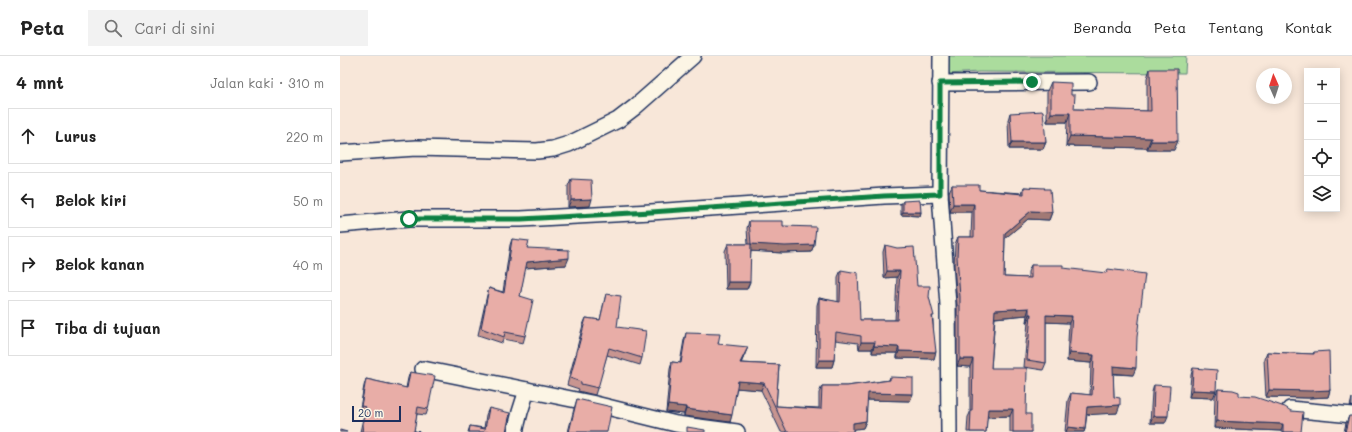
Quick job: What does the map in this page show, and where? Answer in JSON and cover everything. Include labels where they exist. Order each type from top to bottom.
[{"type":"street","points":[[340,153],[416,148],[537,151],[553,149],[569,144],[618,120],[693,56]]},
{"type":"street","points":[[941,56],[940,194],[949,312],[949,432]]},
{"type":"street","points":[[940,83],[1089,82]]},
{"type":"street","points":[[340,225],[409,219],[521,219],[651,212],[884,196],[940,194]]},
{"type":"street","points":[[423,369],[591,403],[676,428],[737,432]]},
{"type":"street","points":[[515,432],[527,390]]},
{"type":"street","points":[[1290,409],[1352,416]]},
{"type":"green space","points":[[947,56],[1186,56],[1185,73],[979,72],[947,74]]},
{"type":"building","points":[[1150,69],[1177,69],[1178,141],[1151,141],[1151,138],[1070,136],[1070,113],[1051,113],[1051,82],[1071,83],[1071,95],[1075,95],[1074,109],[1151,111]]},
{"type":"building","points":[[1043,111],[1046,142],[1012,142],[1010,113]]},
{"type":"building","points":[[571,179],[591,180],[592,199],[571,200]]},
{"type":"building","points":[[952,185],[979,185],[979,190],[1024,194],[1024,187],[1050,189],[1052,212],[1031,211],[1005,233],[1004,277],[1031,278],[1031,265],[1063,265],[1063,268],[1106,273],[1108,269],[1145,274],[1137,337],[1136,368],[1113,366],[1114,397],[1120,398],[1120,405],[1087,407],[1085,429],[1068,427],[1071,393],[1092,395],[1094,355],[1069,353],[1072,316],[1046,315],[1046,363],[1027,360],[1031,314],[1029,314],[1029,308],[995,310],[991,368],[1027,368],[1026,414],[1031,414],[1031,432],[1013,432],[1013,409],[988,409],[986,432],[970,432],[973,359],[960,359],[960,297],[957,257],[958,237],[974,237],[974,204],[953,204]]},
{"type":"building","points":[[920,200],[921,212],[903,212],[903,201]]},
{"type":"building","points":[[749,221],[783,221],[783,226],[816,227],[814,245],[785,246],[751,244]]},
{"type":"building","points":[[512,239],[529,241],[527,248],[569,250],[569,258],[527,262],[520,296],[533,300],[525,336],[505,332],[504,337],[481,328],[489,288],[504,293]]},
{"type":"building","points":[[728,244],[751,244],[750,282],[728,282]]},
{"type":"building","points":[[885,245],[897,248],[914,247],[917,286],[930,286],[929,297],[934,316],[932,316],[936,352],[899,351],[899,347],[874,346],[875,342],[861,342],[861,336],[836,332],[834,360],[819,360],[819,298],[840,302],[841,270],[858,273],[860,320],[897,320],[900,271],[887,271]]},
{"type":"building","points":[[606,294],[621,296],[617,327],[646,331],[642,358],[609,348],[598,388],[581,384],[581,382],[570,378],[586,318],[600,320]]},
{"type":"building","points":[[686,333],[720,334],[718,344],[748,347],[740,363],[779,365],[776,406],[821,409],[822,386],[847,386],[890,380],[890,377],[913,378],[913,394],[868,393],[866,421],[853,423],[853,432],[787,432],[764,383],[738,381],[732,415],[668,405],[672,362],[681,363]]},
{"type":"building","points":[[1329,351],[1330,390],[1269,390],[1267,352],[1314,354],[1314,352]]},
{"type":"building","points":[[1193,368],[1217,370],[1216,391],[1192,390]]},
{"type":"building","points":[[410,372],[435,376],[428,409],[418,407],[414,431],[420,432],[362,432],[366,407],[361,406],[366,379],[407,388]]},
{"type":"building","points":[[1154,385],[1170,386],[1168,416],[1153,416]]},
{"type":"building","points":[[1218,389],[1233,390],[1239,392],[1239,396],[1255,397],[1285,407],[1291,411],[1303,412],[1301,432],[1283,432],[1283,424],[1217,421]]},
{"type":"building","points":[[577,399],[612,407],[607,432],[569,432]]},
{"type":"building","points":[[489,408],[510,413],[506,432],[469,432],[470,426],[485,429]]},
{"type":"building","points":[[1349,416],[1352,416],[1352,432],[1345,432]]},
{"type":"building","points":[[687,427],[705,430],[705,432],[687,432]]},
{"type":"route","points":[[409,219],[521,219],[741,207],[884,196],[940,194],[940,83],[1032,82]]}]
